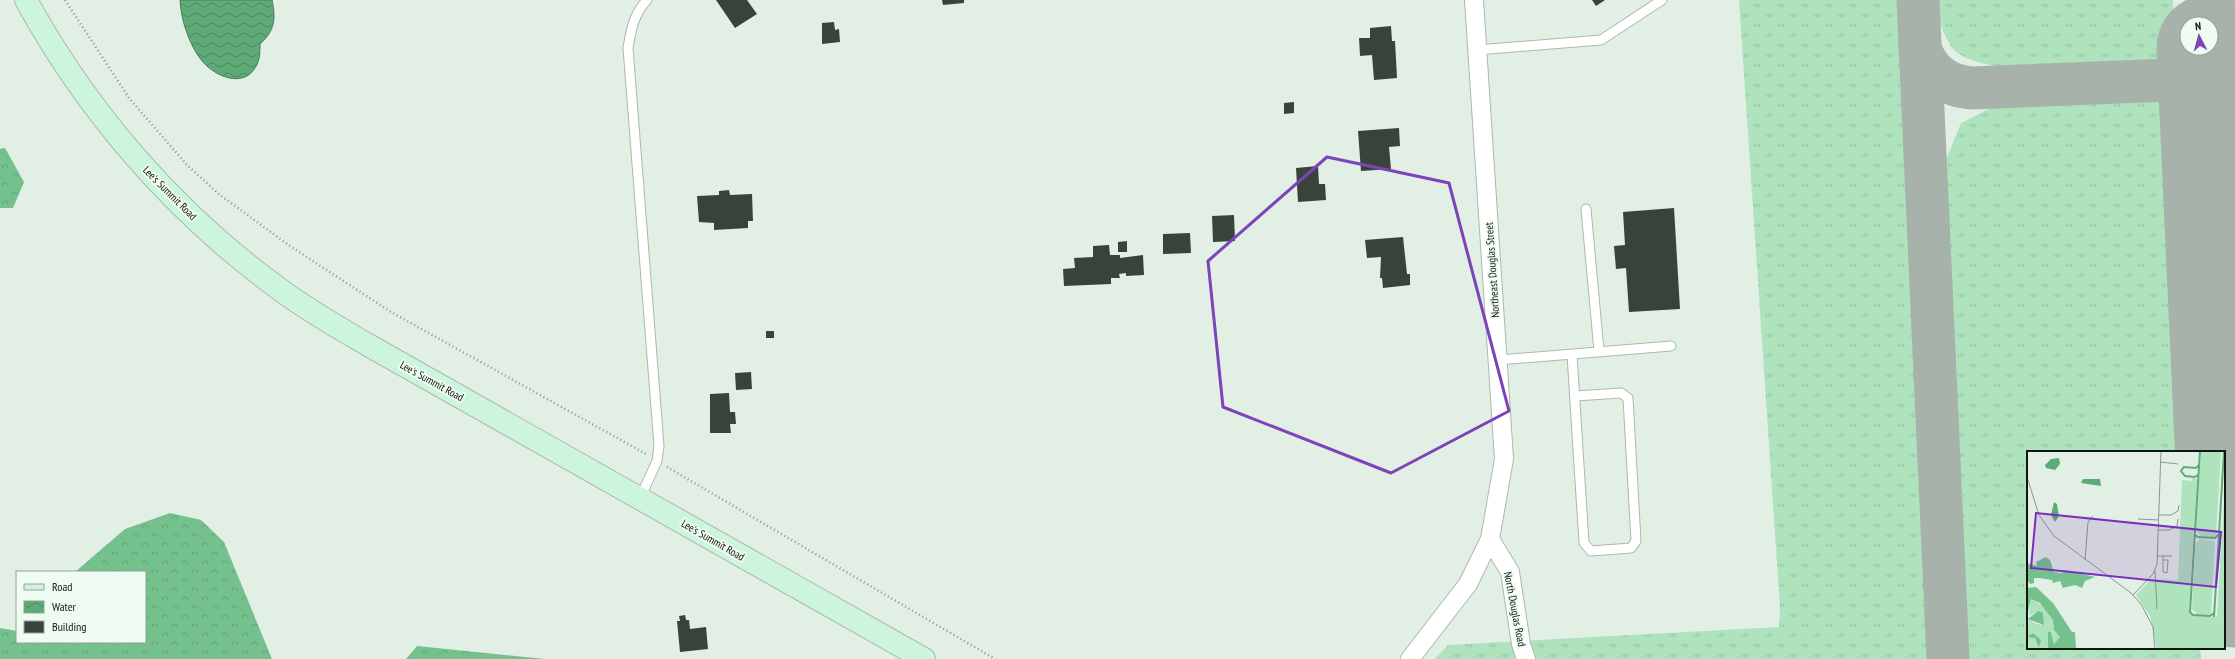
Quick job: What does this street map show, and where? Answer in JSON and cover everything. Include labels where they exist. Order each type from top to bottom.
[{"type":"main road","name":"Lee's Summit Road","points":[[26,0],[63,62],[115,134],[169,194],[236,256],[279,289],[324,319],[924,659]]},
{"type":"street","name":"Northeast Douglas Street","points":[[1410,659],[1468,584],[1490,539],[1504,459],[1474,0]]},
{"type":"street","name":"North Douglas Road","points":[[1490,539],[1510,572],[1521,644],[1526,659]]},
{"type":"lane","points":[[640,498],[656,461],[659,446],[644,278],[628,48],[631,27],[638,9],[647,0]]},
{"type":"lane","points":[[1477,50],[1601,40],[1662,0]]},
{"type":"lane","points":[[1586,209],[1598,351]]},
{"type":"lane","points":[[1498,360],[1671,346]]},
{"type":"lane","points":[[1572,355],[1584,543],[1590,551],[1631,548],[1636,541],[1628,398],[1621,393],[1575,396]]},
{"type":"path","points":[[65,0],[129,98],[187,165],[220,195],[290,246],[391,312],[656,461],[995,659]]},
{"type":"highlighted area","points":[[1327,157],[1449,183],[1509,411],[1391,473],[1223,407],[1208,261]]},
{"type":"green space","points":[[1739,0],[1906,0],[1937,659],[1435,659],[1448,645],[1779,627],[1780,608]]},
{"type":"green space","points":[[1934,0],[2173,0],[2175,50],[2148,61],[2103,68],[2049,70],[1997,66],[1975,61],[1959,54],[1955,50],[1942,29]]},
{"type":"green space","points":[[2149,96],[2175,107],[2191,451],[2027,451],[2027,649],[2200,649],[2201,659],[1962,659],[1944,236],[1946,160],[1961,123],[1993,107],[2066,97]]},
{"type":"green space","points":[[5,148],[24,182],[13,208],[0,208],[0,149]]},
{"type":"green space","points":[[170,513],[201,520],[224,542],[272,659],[0,659],[0,628],[16,631],[16,643],[146,643],[146,571],[76,571],[125,529]]},
{"type":"green space","points":[[417,646],[545,659],[406,659]]},
{"type":"water","points":[[180,0],[272,0],[274,13],[273,24],[269,34],[260,44],[259,60],[247,76],[240,78],[224,77],[209,68],[203,62],[194,49],[184,25]]},
{"type":"building","points":[[716,0],[747,0],[757,14],[735,28]]},
{"type":"building","points":[[942,0],[964,0],[964,3],[943,5]]},
{"type":"building","points":[[1592,0],[1605,0],[1596,6]]},
{"type":"building","points":[[834,22],[835,30],[839,29],[840,42],[822,44],[822,23]]},
{"type":"building","points":[[1391,26],[1392,41],[1395,41],[1397,78],[1374,80],[1372,55],[1360,56],[1359,38],[1370,38],[1370,28]]},
{"type":"building","points":[[1294,102],[1294,113],[1284,114],[1284,103]]},
{"type":"building","points":[[1399,128],[1400,146],[1389,147],[1391,169],[1361,171],[1358,131]]},
{"type":"building","points":[[1318,166],[1319,184],[1325,184],[1326,200],[1298,202],[1296,168]]},
{"type":"building","points":[[729,190],[730,195],[752,194],[753,221],[748,221],[748,228],[714,230],[714,223],[699,222],[697,196],[719,195],[719,191]]},
{"type":"building","points":[[1674,208],[1680,309],[1629,312],[1626,268],[1616,269],[1614,246],[1625,245],[1623,212]]},
{"type":"building","points":[[1234,215],[1235,241],[1213,242],[1212,216]]},
{"type":"building","points":[[1190,233],[1191,253],[1163,254],[1163,234]]},
{"type":"building","points":[[1403,237],[1407,274],[1410,274],[1410,285],[1383,288],[1382,278],[1380,278],[1381,257],[1367,258],[1365,240]]},
{"type":"building","points":[[1127,241],[1127,252],[1118,252],[1118,242]]},
{"type":"building","points":[[1109,245],[1110,255],[1120,255],[1120,258],[1143,255],[1144,275],[1126,276],[1126,273],[1119,274],[1120,278],[1111,278],[1111,284],[1064,286],[1063,269],[1075,268],[1074,258],[1093,257],[1093,246]]},
{"type":"building","points":[[766,331],[774,331],[774,338],[766,338]]},
{"type":"building","points":[[751,372],[752,389],[736,390],[735,373]]},
{"type":"building","points":[[729,393],[730,412],[735,412],[736,424],[730,424],[731,433],[710,433],[710,394]]},
{"type":"building","points":[[685,615],[686,620],[689,620],[690,629],[706,627],[708,649],[680,652],[677,621],[680,621],[679,616]]},
{"type":"taxiway","points":[[1918,0],[1948,659]]},
{"type":"taxiway","points":[[1920,46],[1927,63],[1939,76],[1955,85],[1973,88],[2169,80],[2187,73],[2196,65],[2202,56]]},
{"type":"taxiway","points":[[2169,80],[2188,85],[2201,96],[2209,112],[2214,131]]},
{"type":"runway","points":[[2210,56],[2235,594]]}]
